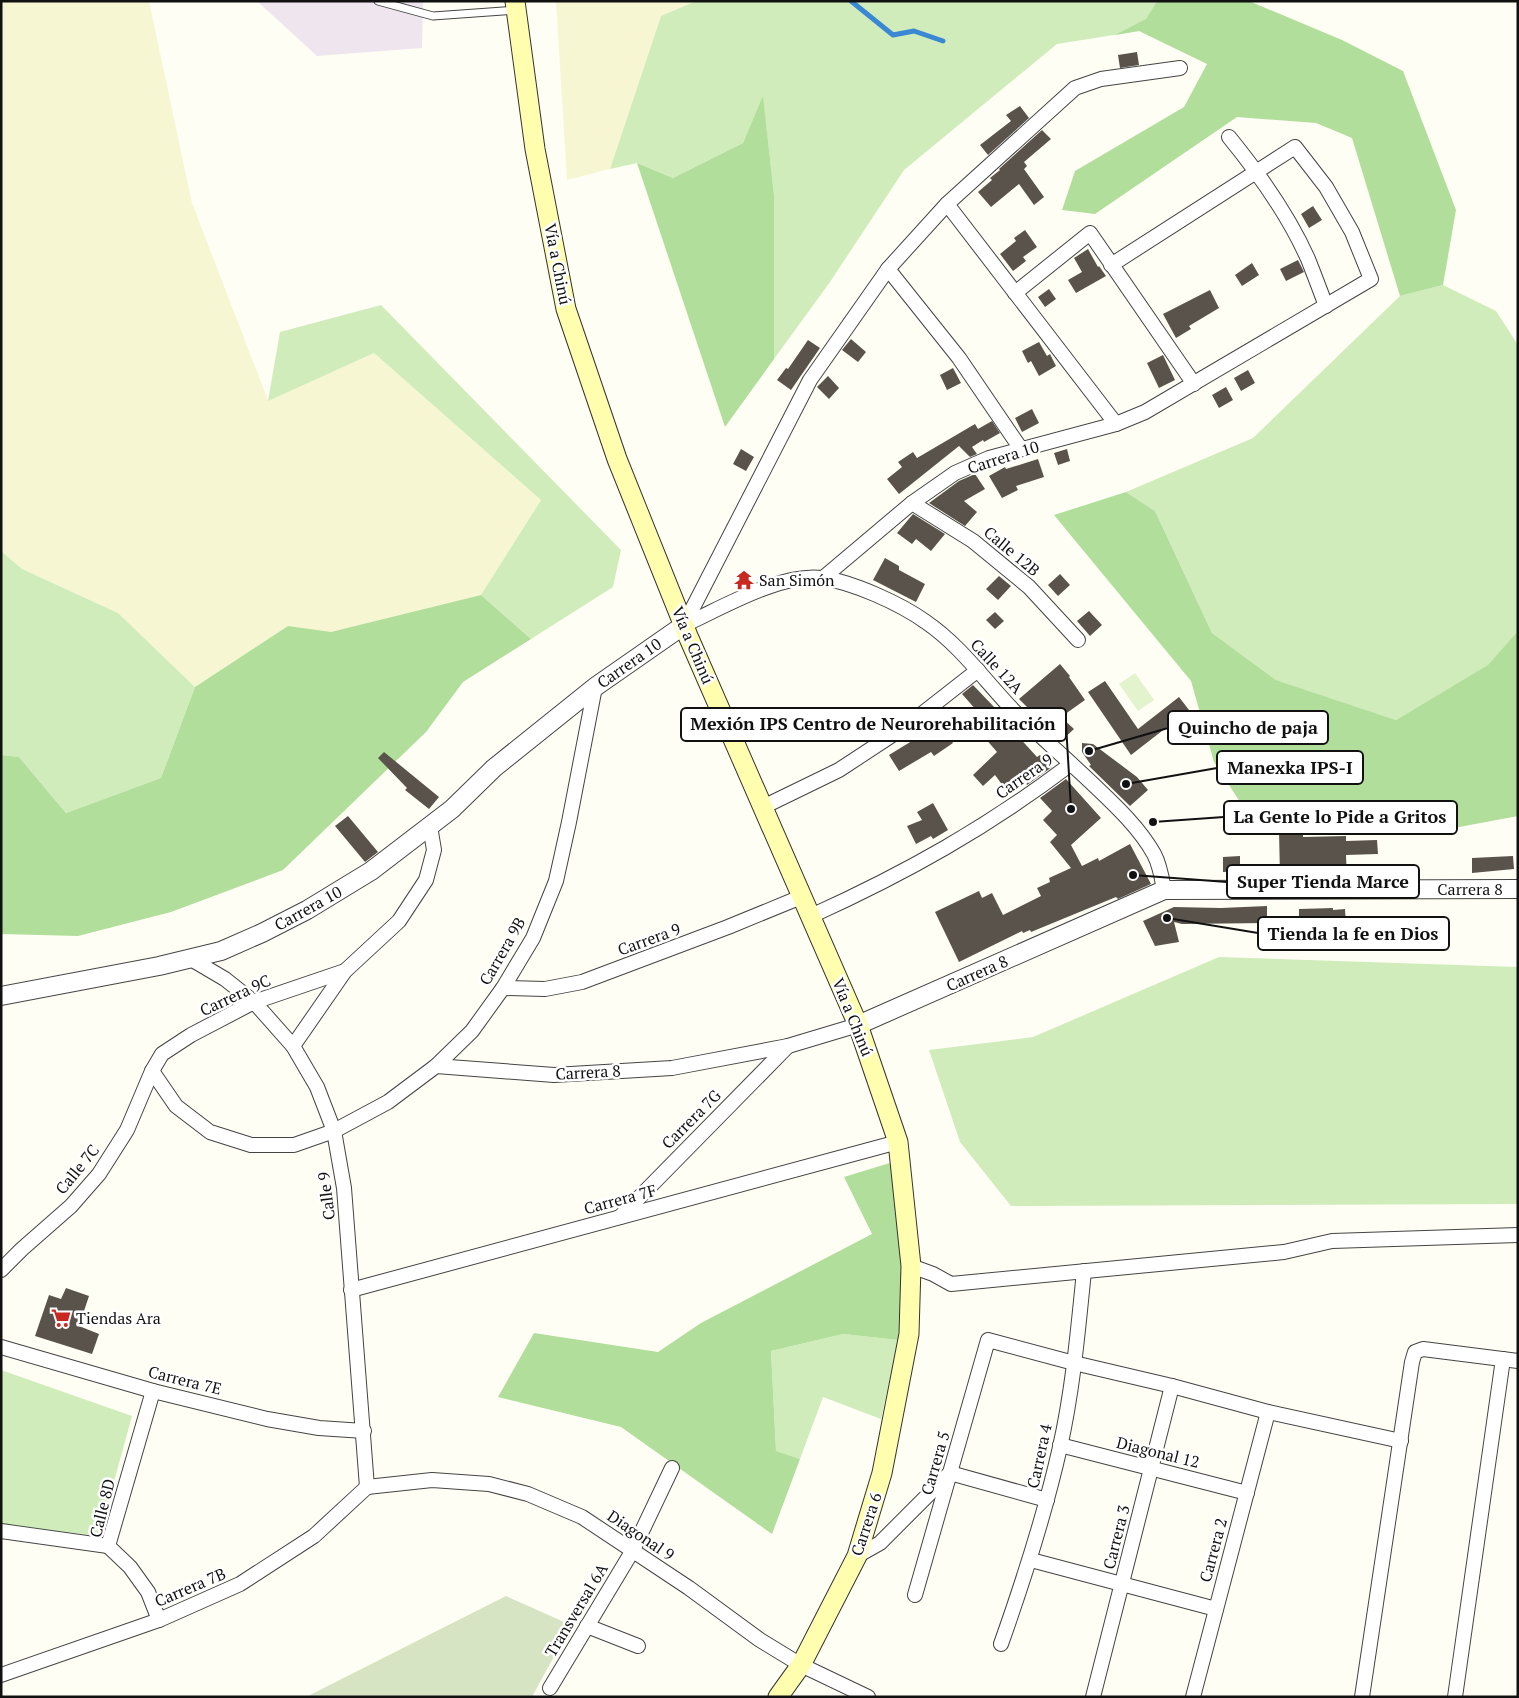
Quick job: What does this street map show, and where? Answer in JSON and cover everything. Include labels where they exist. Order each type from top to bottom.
[{"type":"main road","name":"Vía a Chinú","points":[[516,5],[535,148],[566,309],[617,459],[684,625],[858,1025],[898,1142],[911,1266],[909,1334]]},
{"type":"main road","name":"Carrera 6","points":[[783,1694],[801,1664],[857,1556],[882,1473],[909,1334]]},
{"type":"street","points":[[684,625],[810,380],[888,268],[948,204],[1075,88],[1101,79],[1180,68]]},
{"type":"street","points":[[1229,137],[1257,171],[1284,214],[1308,259],[1326,306]]},
{"type":"street","name":"Carrera 10","points":[[1,996],[221,951],[262,934],[307,910],[371,871],[452,809],[494,768],[595,687],[684,625],[782,582],[800,578],[823,578],[912,503],[955,473],[990,458],[1116,424],[1145,412],[1371,279],[1352,232],[1331,195],[1295,147],[1257,171]]},
{"type":"street","points":[[1111,265],[1257,171]]},
{"type":"street","points":[[948,204],[1116,424]]},
{"type":"street","points":[[1015,293],[1090,233],[1194,384]]},
{"type":"street","points":[[888,268],[959,358],[1021,449]]},
{"type":"street","name":"Calle 12B","points":[[912,503],[973,541],[1029,587],[1078,640]]},
{"type":"street","name":"Calle 12A","points":[[823,578],[885,599],[914,614],[940,633],[978,670],[1014,710],[1119,809],[1154,854],[1161,870],[1164,890]]},
{"type":"street","points":[[763,807],[839,770],[909,724],[978,670]]},
{"type":"street","name":"Carrera 9B","points":[[334,1131],[388,1102],[436,1066],[472,1030],[503,988],[533,938],[556,882],[595,687]]},
{"type":"street","name":"Carrera 9","points":[[810,916],[870,889],[923,862],[1007,810],[1071,764]]},
{"type":"street","name":"Carrera 9C","points":[[292,1046],[345,971],[399,921],[426,880],[434,850],[430,826]]},
{"type":"street","name":"Carrera 8","points":[[436,1066],[563,1074],[672,1068],[788,1046],[858,1025],[1164,890],[1518,889]]},
{"type":"street","name":"Carrera 9","points":[[503,988],[545,989],[582,982],[719,931],[801,897]]},
{"type":"street","name":"Calle 9","points":[[191,958],[225,979],[254,1002],[292,1046],[316,1086],[334,1131],[344,1188],[368,1487]]},
{"type":"street","name":"Carrera 9C","points":[[152,1071],[162,1054],[254,1002],[345,971]]},
{"type":"street","name":"Carrera 7G","points":[[619,1217],[788,1046]]},
{"type":"street","points":[[152,1071],[176,1106],[210,1132],[243,1143],[251,1145],[294,1145],[334,1131]]},
{"type":"street","name":"Calle 7C","points":[[1,1270],[71,1206],[100,1174],[127,1130],[152,1071]]},
{"type":"street","name":"Carrera 7F","points":[[351,1290],[898,1142]]},
{"type":"street","points":[[911,1266],[933,1274],[951,1284],[1284,1252],[1332,1240],[1518,1236]]},
{"type":"street","name":"Carrera 4","points":[[1002,1644],[1031,1560],[1060,1445],[1074,1363],[1084,1271]]},
{"type":"street","name":"Carrera 5","points":[[915,1595],[988,1340],[1074,1363]]},
{"type":"street","name":"Carrera 7E","points":[[1,1347],[153,1391],[267,1419],[319,1428],[364,1431]]},
{"type":"street","points":[[1362,1697],[1415,1352],[1423,1350],[1518,1361]]},
{"type":"street","points":[[1455,1697],[1502,1359]]},
{"type":"street","points":[[1074,1363],[1172,1386],[1268,1412],[1401,1441]]},
{"type":"street","name":"Carrera 3","points":[[1093,1697],[1172,1386]]},
{"type":"street","name":"Calle 8D","points":[[153,1391],[108,1546],[130,1567],[148,1592],[159,1620]]},
{"type":"street","name":"Carrera 2","points":[[1192,1697],[1268,1412]]},
{"type":"street","name":"Diagonal 12","points":[[1060,1445],[1246,1493]]},
{"type":"street","name":"Transversal 6A","points":[[550,1688],[633,1550],[672,1468]]},
{"type":"street","points":[[857,1556],[880,1543],[950,1473],[1047,1500]]},
{"type":"street","name":"Diagonal 9","points":[[368,1487],[432,1480],[489,1484],[528,1494],[582,1517],[689,1588],[760,1640],[801,1664],[868,1697]]},
{"type":"street","name":"Carrera 7B","points":[[1,1675],[159,1620],[240,1584],[314,1536],[368,1487]]},
{"type":"street","points":[[1,1531],[108,1546]]},
{"type":"street","points":[[1031,1560],[1216,1610]]},
{"type":"street","points":[[587,1626],[638,1646]]},
{"type":"lane","points":[[378,1],[433,16],[516,5]]},
{"type":"shaded area","points":[[257,1],[423,1],[422,48],[317,56]]},
{"type":"green space","points":[[1,1],[149,1],[192,203],[268,400],[374,353],[541,500],[481,595],[331,633],[288,626],[195,687],[118,613],[22,569],[1,551]]},
{"type":"green space","points":[[556,1],[696,1],[661,16],[610,169],[567,180]]},
{"type":"green space","points":[[696,1],[1157,1],[1139,31],[1057,44],[904,170],[830,282],[774,359],[774,195],[763,98],[743,143],[673,178],[637,163],[610,169],[661,16]]},
{"type":"green space","points":[[1157,1],[1249,1],[1342,40],[1403,71],[1456,210],[1443,285],[1400,296],[1352,138],[1316,123],[1237,117],[1095,214],[1062,210],[1075,171],[1184,107],[1207,64],[1139,31],[1115,35],[1146,19]]},
{"type":"green space","points":[[763,96],[774,195],[774,359],[725,427],[637,163],[673,178],[743,143]]},
{"type":"green space","points":[[1443,285],[1496,311],[1518,345],[1518,631],[1489,665],[1396,720],[1276,680],[1212,633],[1155,511],[1126,492],[1253,438],[1400,296]]},
{"type":"green space","points":[[381,305],[621,550],[613,587],[531,639],[481,595],[541,500],[374,353],[268,401],[280,332]]},
{"type":"green space","points":[[1126,492],[1155,511],[1212,633],[1276,680],[1396,720],[1488,665],[1518,631],[1518,816],[1454,828],[1333,805],[1259,831],[1214,762],[1191,681],[1054,515]]},
{"type":"green space","points":[[1,551],[22,569],[118,613],[195,687],[161,778],[66,813],[19,757],[1,755]]},
{"type":"green space","points":[[481,595],[531,639],[463,682],[426,732],[283,870],[171,912],[78,936],[1,934],[1,755],[19,757],[66,813],[161,778],[195,687],[288,626],[331,632]]},
{"type":"green space","points":[[1135,673],[1154,700],[1138,711],[1119,684]]},
{"type":"green space","points":[[1219,957],[1518,967],[1518,1204],[1011,1206],[960,1142],[929,1050],[1033,1037]]},
{"type":"green space","points":[[893,1162],[905,1271],[898,1340],[843,1334],[771,1351],[776,1451],[800,1459],[772,1534],[621,1427],[498,1397],[534,1333],[658,1352],[701,1323],[872,1234],[844,1177]]},
{"type":"green space","points":[[843,1334],[898,1340],[881,1419],[823,1397],[800,1459],[776,1451],[771,1351]]},
{"type":"green space","points":[[1,1370],[132,1416],[99,1536],[1,1524]]},
{"type":"green space","points":[[506,1596],[571,1625],[532,1697],[306,1697]]},
{"type":"building","points":[[1137,52],[1139,65],[1120,68],[1118,55]]},
{"type":"building","points":[[1020,106],[1029,118],[988,155],[980,145],[1011,121],[1006,115]]},
{"type":"building","points":[[1042,130],[1051,139],[1024,162],[1027,166],[1024,169],[1044,197],[1034,205],[1019,184],[991,207],[978,192],[992,180],[990,178],[999,169]]},
{"type":"building","points":[[1313,206],[1322,220],[1309,228],[1301,214]]},
{"type":"building","points":[[1025,230],[1037,247],[1023,257],[1026,261],[1013,271],[1000,254],[1016,241],[1014,238]]},
{"type":"building","points":[[1088,249],[1098,267],[1106,276],[1076,293],[1068,280],[1082,272],[1074,258]]},
{"type":"building","points":[[1298,260],[1304,272],[1286,281],[1280,269]]},
{"type":"building","points":[[1252,263],[1259,275],[1242,286],[1235,275]]},
{"type":"building","points":[[1049,289],[1056,299],[1045,307],[1038,297]]},
{"type":"building","points":[[1210,290],[1219,308],[1189,326],[1191,329],[1176,338],[1163,314]]},
{"type":"building","points":[[851,339],[866,352],[858,362],[842,350]]},
{"type":"building","points":[[808,340],[820,348],[791,390],[777,380],[786,368],[788,369]]},
{"type":"building","points":[[1039,342],[1047,356],[1050,354],[1056,366],[1039,376],[1031,361],[1028,363],[1022,351]]},
{"type":"building","points":[[1163,355],[1175,380],[1159,388],[1147,363]]},
{"type":"building","points":[[953,368],[961,383],[947,390],[940,375]]},
{"type":"building","points":[[1248,370],[1255,383],[1241,391],[1234,378]]},
{"type":"building","points":[[828,376],[839,388],[829,399],[817,387]]},
{"type":"building","points":[[1226,387],[1233,400],[1219,408],[1212,395]]},
{"type":"building","points":[[1032,409],[1039,423],[1022,432],[1015,418]]},
{"type":"building","points":[[992,421],[1000,433],[972,447],[977,454],[970,457],[959,446],[899,494],[887,479],[902,467],[898,462],[913,452],[917,458],[975,424],[978,429]]},
{"type":"building","points":[[741,449],[754,457],[746,471],[733,464]]},
{"type":"building","points":[[1067,449],[1070,461],[1058,465],[1054,453]]},
{"type":"building","points":[[1038,459],[1044,477],[1016,486],[1018,490],[1002,498],[989,476],[1005,467],[1006,469]]},
{"type":"building","points":[[975,474],[985,489],[964,501],[977,512],[965,526],[929,503],[959,481]]},
{"type":"building","points":[[913,514],[945,534],[931,551],[916,539],[912,544],[897,533]]},
{"type":"building","points":[[885,558],[899,566],[899,570],[925,584],[916,602],[873,580]]},
{"type":"building","points":[[1060,574],[1070,585],[1058,596],[1048,585]]},
{"type":"building","points":[[999,576],[1011,586],[998,600],[986,589]]},
{"type":"building","points":[[1089,611],[1102,625],[1090,636],[1077,621]]},
{"type":"building","points":[[995,612],[1004,621],[995,629],[986,620]]},
{"type":"building","points":[[1060,664],[1085,700],[1061,717],[1074,729],[1061,741],[1019,699]]},
{"type":"building","points":[[1105,681],[1138,729],[1179,697],[1189,710],[1131,755],[1088,692]]},
{"type":"building","points":[[973,685],[1018,732],[1016,734],[1037,757],[1040,755],[1052,767],[1027,785],[1021,778],[1006,790],[995,775],[983,786],[973,775],[997,752],[978,730],[987,722],[962,694]]},
{"type":"building","points":[[936,718],[953,743],[934,756],[931,752],[899,771],[889,755],[920,736],[917,731]]},
{"type":"building","points":[[1082,743],[1093,744],[1137,777],[1148,790],[1130,806],[1089,766],[1091,765],[1082,752]]},
{"type":"building","points":[[384,752],[439,797],[429,809],[405,790],[407,788],[378,758]]},
{"type":"building","points":[[1066,779],[1101,818],[1071,845],[1082,866],[1098,858],[1099,861],[1130,844],[1151,884],[1118,899],[1116,897],[1031,932],[1030,930],[1023,933],[1022,931],[959,962],[935,912],[979,891],[982,898],[992,893],[1003,915],[1041,896],[1037,888],[1050,882],[1049,878],[1071,868],[1050,842],[1057,835],[1043,820],[1052,811],[1040,798]]},
{"type":"building","points":[[933,803],[948,830],[933,839],[931,836],[916,844],[907,826],[922,820],[917,812]]},
{"type":"building","points":[[348,816],[378,852],[365,862],[335,826]]},
{"type":"building","points":[[1279,832],[1303,832],[1303,837],[1346,836],[1346,841],[1377,840],[1378,854],[1346,855],[1347,879],[1323,879],[1323,874],[1280,875]]},
{"type":"building","points":[[1240,856],[1240,871],[1223,872],[1223,857]]},
{"type":"building","points":[[1513,856],[1514,869],[1472,873],[1472,858]]},
{"type":"building","points":[[1267,906],[1267,923],[1182,924],[1174,922],[1179,942],[1155,946],[1143,921],[1174,907],[1221,908]]},
{"type":"building","points":[[1333,908],[1333,910],[1345,909],[1346,924],[1323,925],[1323,930],[1299,930],[1299,909]]},
{"type":"building","name":"Tiendas Ara","points":[[66,1288],[89,1296],[79,1326],[99,1334],[92,1354],[35,1336],[49,1295],[61,1299]]},
{"type":"waterway","points":[[851,1],[893,35],[914,31],[943,41]]},
{"type":"place","name":"San Simón","points":[[744,580]]},
{"type":"place","name":"Quincho de paja","points":[[1089,751]]},
{"type":"place","name":"Manexka IPS-I","points":[[1126,784]]},
{"type":"place","name":"Mexión IPS Centro de Neurorehabilitación","points":[[1071,809]]},
{"type":"place","name":"La Gente lo Pide a Gritos","points":[[1153,822]]},
{"type":"place","name":"Super Tienda Marce","points":[[1133,875]]},
{"type":"place","name":"Tienda la fe en Dios","points":[[1167,918]]},
{"type":"place","name":"Tiendas Ara","points":[[61,1318]]}]
